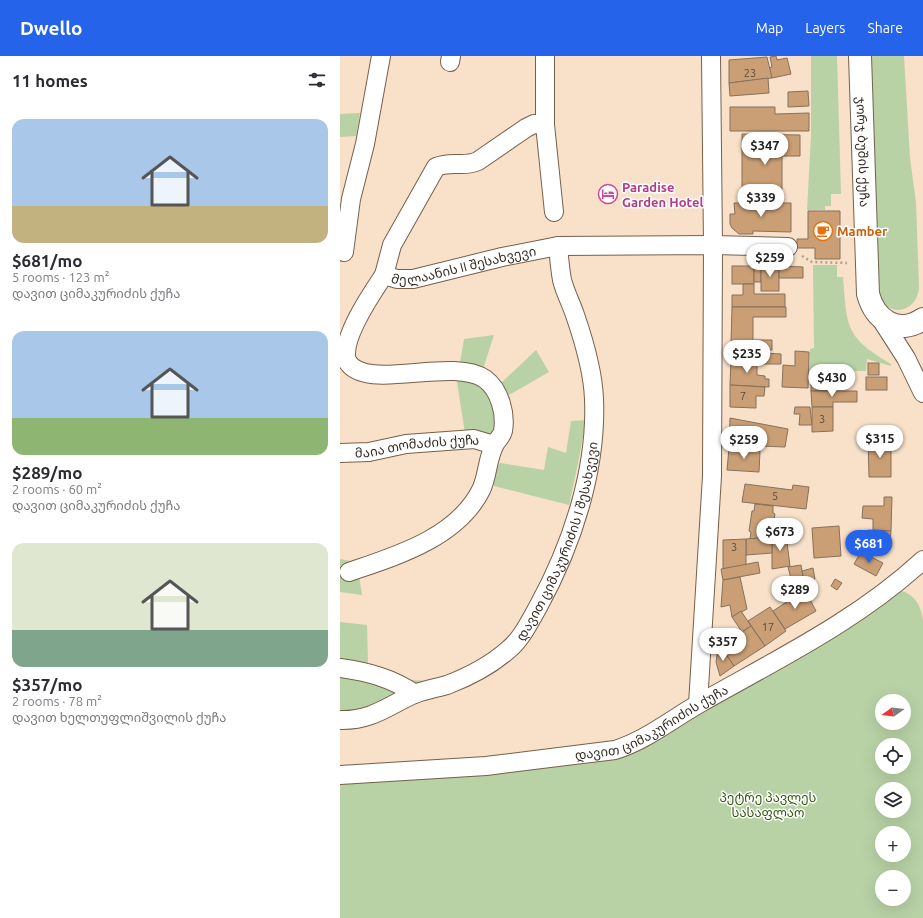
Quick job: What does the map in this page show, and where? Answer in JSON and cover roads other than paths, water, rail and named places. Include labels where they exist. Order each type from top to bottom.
[{"type":"main road","name":"ჯორჯ ბუშის ქუჩა","points":[[860,56],[866,285],[871,306],[887,323],[896,326],[911,325],[923,319]]},
{"type":"street","points":[[344,252],[351,199],[365,144],[381,56]]},
{"type":"street","points":[[546,56],[545,125],[554,212]]},
{"type":"street","points":[[698,704],[712,476],[713,245],[711,56]]},
{"type":"street","points":[[384,275],[392,245],[436,167],[446,163],[470,165],[478,162],[526,128],[534,124],[545,125]]},
{"type":"street","name":"მელაანის II შესახვევი","points":[[349,572],[397,556],[445,530],[462,516],[475,502],[482,488],[494,445],[503,432],[504,417],[501,402],[495,389],[487,380],[478,375],[466,371],[448,370],[371,376],[355,370],[347,361],[344,352],[354,322],[384,275],[397,280],[412,279],[502,257],[558,246],[713,245],[788,247]]},
{"type":"street","name":"დავით ციმაკურიძის I შესახვევი","points":[[340,720],[351,720],[376,715],[415,694],[448,684],[480,669],[509,650],[530,622],[549,586],[569,536],[586,484],[594,433],[594,397],[589,364],[576,317],[562,280],[558,246]]},
{"type":"street","points":[[879,316],[906,358],[923,393]]},
{"type":"street","name":"მაია თომაძის ქუჩა","points":[[340,453],[369,452],[406,444],[474,439],[494,445]]},
{"type":"street","name":"დავით ციმაკურიძის ქუჩა","points":[[340,776],[486,766],[615,750],[632,745],[698,704],[850,618],[874,601],[923,560]]},
{"type":"street","points":[[340,668],[387,678],[415,694]]},
{"type":"place","name":"Paradise Garden Hotel","points":[[608,194]]},
{"type":"place","name":"Mamber","points":[[823,231]]},
{"type":"park label","name":"პეტრე პავლეს სასაფლაო","points":[[768,804]]}]
